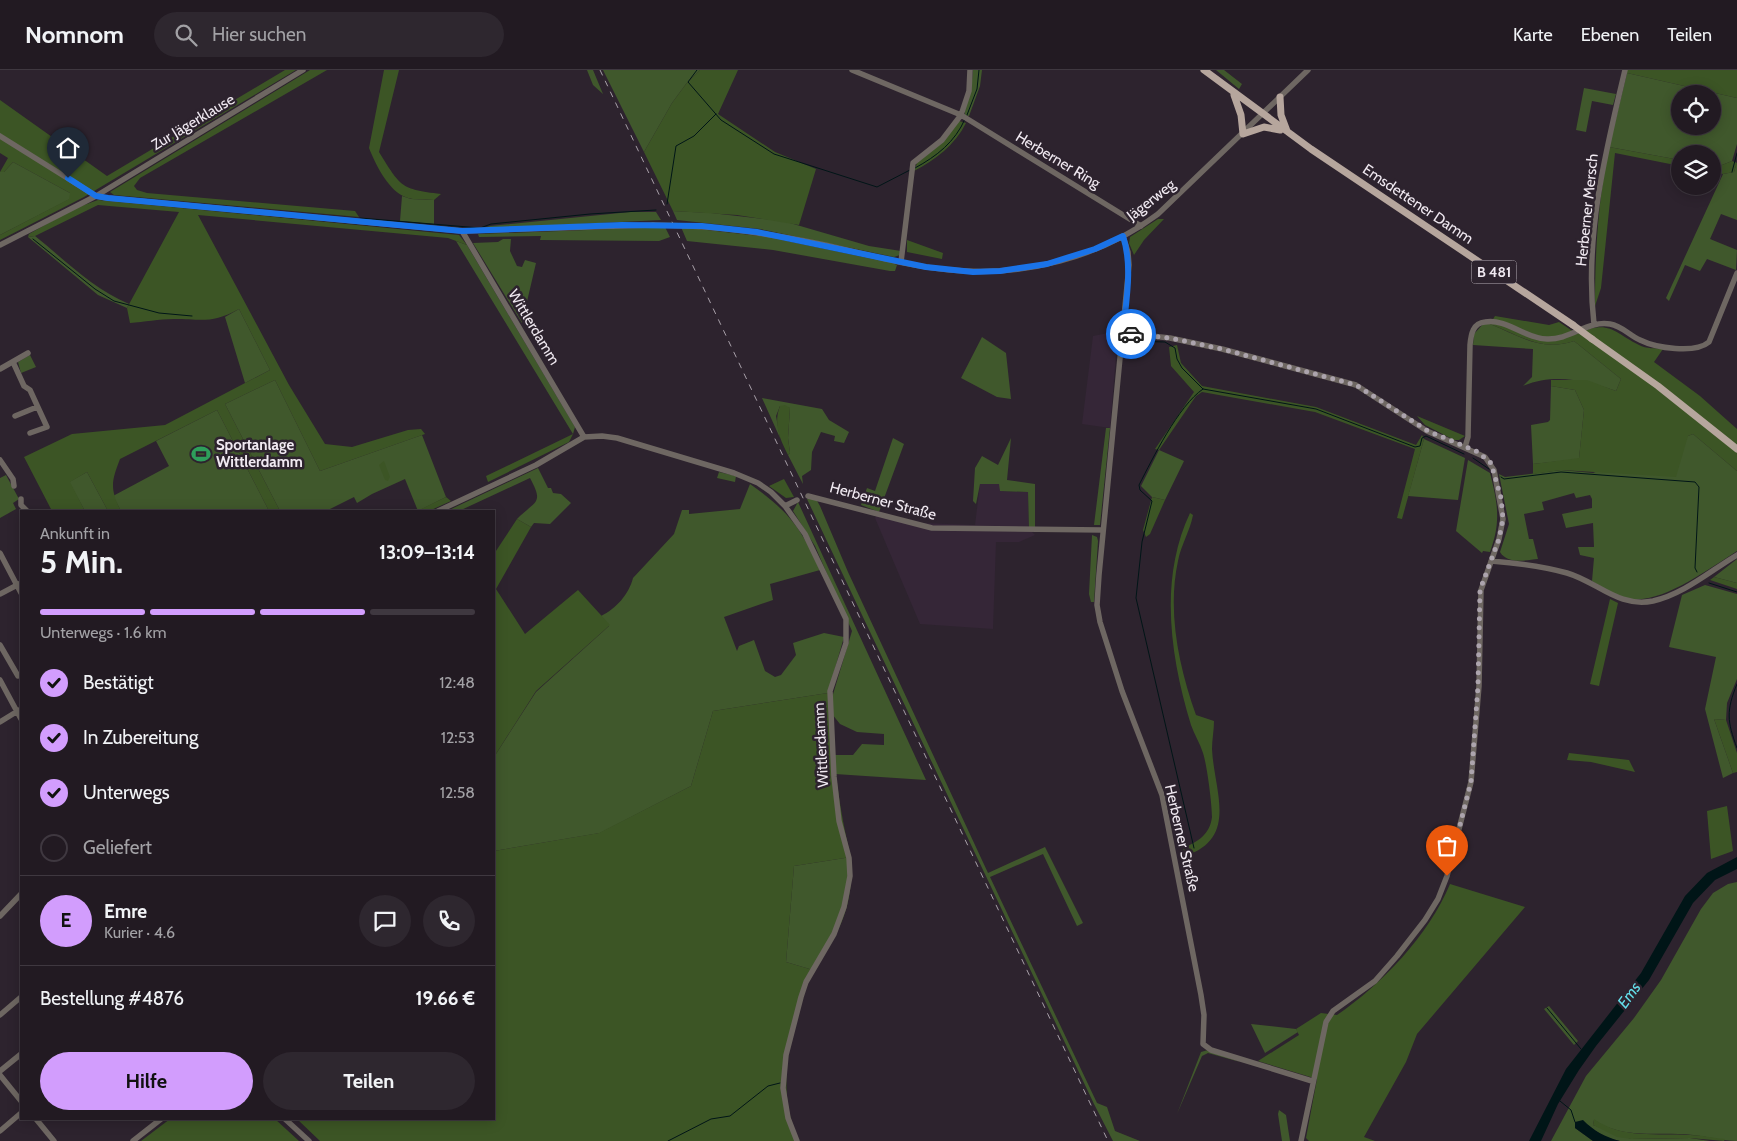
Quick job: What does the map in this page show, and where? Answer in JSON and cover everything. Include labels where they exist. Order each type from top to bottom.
[{"type":"main road","name":"Emsdettener Damm","points":[[1204,70],[1287,132],[1573,325],[1658,386],[1737,449]]},
{"type":"main road","points":[[1233,92],[1240,110],[1243,134],[1264,128],[1287,132],[1281,115],[1280,97]]},
{"type":"street","name":"Zur Jägerklause","points":[[96,196],[303,70]]},
{"type":"street","name":"Herberner Ring","points":[[852,70],[961,115],[1141,226]]},
{"type":"street","points":[[901,262],[913,163],[942,140],[961,115],[969,91],[970,70]]},
{"type":"street","name":"Jägerweg","points":[[96,196],[462,231],[653,225],[688,226],[776,236],[901,262],[965,271],[1015,270],[1071,258],[1123,236],[1141,226],[1172,202],[1308,70]]},
{"type":"street","name":"Herberner Mersch","points":[[1594,324],[1593,240],[1599,187],[1625,70]]},
{"type":"street","points":[[0,136],[96,196]]},
{"type":"street","points":[[0,245],[96,196]]},
{"type":"street","name":"Wittlerdamm","points":[[462,231],[584,437]]},
{"type":"street","name":"Herberner Straße","points":[[1123,236],[1128,252],[1129,265],[1102,530],[1097,605],[1100,622],[1122,690],[1162,795],[1201,995],[1204,1016],[1203,1044],[1211,1050],[1312,1080]]},
{"type":"street","points":[[1465,447],[1468,437],[1470,344],[1475,326],[1489,321],[1535,338],[1549,340],[1568,336],[1594,324],[1610,324],[1619,326],[1636,338],[1650,344],[1681,349],[1704,347],[1709,342],[1737,274]]},
{"type":"street","points":[[1123,333],[1170,338],[1222,349],[1356,385],[1428,431],[1485,457],[1491,463],[1501,498],[1503,519],[1499,539],[1480,590],[1478,686],[1471,782],[1447,876],[1438,899],[1425,920],[1397,956],[1375,981],[1332,1011],[1326,1022],[1312,1080],[1301,1141]]},
{"type":"street","points":[[1,367],[28,354]]},
{"type":"street","points":[[13,362],[47,427],[30,434]]},
{"type":"street","points":[[15,416],[37,407]]},
{"type":"street","name":"Wittlerdamm","points":[[440,510],[536,464],[584,437],[602,436],[617,438],[734,473],[758,483],[785,506],[813,548],[848,626],[846,643],[830,691],[834,777],[839,821],[849,858],[850,876],[844,907],[834,934],[806,982],[786,1055],[783,1088],[788,1118],[797,1141]]},
{"type":"street","points":[[0,460],[13,479],[14,486]]},
{"type":"street","name":"Herberner Straße","points":[[808,496],[932,528],[1102,530]]},
{"type":"street","points":[[21,499],[21,505],[26,510]]},
{"type":"street","points":[[785,506],[797,500]]},
{"type":"street","points":[[0,553],[19,584],[0,594]]},
{"type":"street","points":[[1491,561],[1527,564],[1569,574],[1620,600],[1639,603],[1654,601],[1679,591],[1737,555]]},
{"type":"street","points":[[0,645],[18,676],[20,675]]},
{"type":"street","points":[[0,680],[19,710],[0,722]]},
{"type":"street","points":[[0,916],[20,895]]},
{"type":"street","points":[[0,1015],[20,998]]},
{"type":"street","points":[[20,1055],[0,1073],[20,1100]]},
{"type":"street","points":[[0,1130],[20,1114]]},
{"type":"street","points":[[37,1120],[54,1141]]},
{"type":"street","points":[[133,1141],[160,1120]]},
{"type":"street","points":[[286,1120],[309,1141]]},
{"type":"shaded area","points":[[1118,331],[1110,428],[1082,424],[1093,336]]},
{"type":"shaded area","points":[[980,484],[1000,484],[1001,491],[1028,492],[1029,529],[1035,535],[1019,542],[996,542],[993,629],[920,624],[875,518],[879,512],[920,523],[975,525]]},
{"type":"green space","points":[[285,70],[296,70],[84,197],[0,240],[0,235],[69,199],[70,193],[13,162],[4,172],[0,172],[8,158],[0,153],[0,100],[107,176]]},
{"type":"green space","points":[[310,70],[327,70],[140,178],[134,186],[137,190],[147,193],[355,211],[359,217],[114,195],[110,192]]},
{"type":"green space","points":[[384,70],[399,70],[379,152],[392,173],[403,184],[409,188],[441,194],[434,200],[410,199],[397,192],[382,175],[369,148]]},
{"type":"green space","points":[[587,70],[593,70],[603,94],[593,85]]},
{"type":"green space","points":[[603,70],[700,70],[686,84],[672,103],[644,152]]},
{"type":"green space","points":[[700,70],[738,70],[718,114],[775,152],[816,169],[799,225],[737,215],[673,211],[644,152],[672,103],[686,84]]},
{"type":"green space","points":[[973,70],[982,70],[980,86],[969,116],[965,115],[964,107],[971,91]]},
{"type":"green space","points":[[1216,70],[1224,70],[1242,84],[1239,89]]},
{"type":"green space","points":[[1627,70],[1737,70],[1737,98],[1721,94],[1721,85],[1680,85],[1627,73]]},
{"type":"green space","points":[[1627,73],[1680,85],[1671,85],[1671,135],[1721,135],[1721,94],[1737,98],[1737,144],[1732,161],[1721,165],[1721,145],[1671,145],[1671,158],[1609,147]]},
{"type":"green space","points":[[1584,88],[1616,94],[1613,105],[1592,101],[1586,132],[1576,130]]},
{"type":"green space","points":[[959,121],[966,123],[950,145],[937,157],[914,171],[917,163],[944,141]]},
{"type":"green space","points":[[1609,147],[1671,158],[1671,164],[1615,153],[1601,288],[1595,306],[1598,226]]},
{"type":"green space","points":[[1732,161],[1737,163],[1734,172],[1723,174],[1721,174],[1721,165]]},
{"type":"green space","points":[[13,162],[70,193],[70,199],[0,235],[0,172],[4,172]]},
{"type":"green space","points":[[1737,162],[1737,220],[1721,214],[1710,239],[1737,250],[1736,270],[1707,259],[1700,271],[1685,265],[1669,301],[1666,298],[1713,195],[1721,195],[1721,178],[1723,174],[1734,172]]},
{"type":"green space","points":[[402,196],[411,199],[434,200],[434,224],[400,221]]},
{"type":"green space","points":[[98,200],[459,235],[467,245],[448,238],[198,215],[289,385],[325,444],[352,447],[408,430],[421,429],[425,434],[320,471],[275,380],[225,404],[279,510],[268,510],[217,410],[120,459],[113,480],[113,491],[121,510],[107,510],[87,472],[70,482],[84,510],[51,510],[24,457],[72,434],[165,425],[270,370],[239,309],[214,319],[168,319],[130,323],[127,308],[179,212],[98,205],[35,236],[28,237],[29,234],[73,209]]},
{"type":"green space","points":[[673,211],[783,221],[869,246],[901,251],[900,255],[894,257],[760,229],[677,220]]},
{"type":"green space","points":[[630,212],[656,212],[661,220],[480,229],[490,226]]},
{"type":"green space","points":[[1158,219],[1164,219],[1144,240],[1134,255],[1129,243],[1130,237]]},
{"type":"green space","points":[[665,227],[670,237],[659,241],[540,240],[541,236],[479,237],[478,234]]},
{"type":"green space","points":[[681,227],[768,237],[897,265],[895,271],[890,271],[773,250],[687,241]]},
{"type":"green space","points":[[35,236],[91,282],[129,304],[127,308],[98,295],[28,237]]},
{"type":"green space","points":[[503,239],[511,239],[510,251],[517,266],[522,267],[525,260],[536,263],[522,323],[473,243],[498,242]]},
{"type":"green space","points":[[907,240],[943,253],[942,259],[907,252]]},
{"type":"green space","points":[[456,241],[467,245],[575,427],[573,434]]},
{"type":"green space","points":[[239,309],[270,370],[245,383],[225,317]]},
{"type":"green space","points":[[1495,316],[1549,325],[1559,322],[1577,334],[1604,327],[1642,346],[1663,349],[1654,362],[1700,396],[1737,429],[1737,471],[1693,434],[1688,436],[1676,477],[1561,470],[1533,474],[1533,464],[1579,458],[1584,410],[1575,390],[1551,386],[1551,380],[1587,380],[1616,391],[1621,379],[1574,341],[1551,345],[1531,341],[1490,324]]},
{"type":"green space","points":[[1483,324],[1490,324],[1521,338],[1541,344],[1562,344],[1574,341],[1621,379],[1616,391],[1581,381],[1558,379],[1534,382],[1523,386],[1532,377],[1533,349],[1473,345],[1474,334]]},
{"type":"green space","points":[[982,337],[1006,353],[1011,399],[997,397],[961,378]]},
{"type":"green space","points":[[1177,345],[1181,363],[1202,386],[1316,407],[1416,445],[1422,435],[1424,439],[1402,519],[1397,518],[1415,449],[1315,412],[1202,392],[1196,396],[1159,450],[1155,449],[1194,392],[1171,366],[1169,347]]},
{"type":"green space","points":[[30,355],[36,367],[21,373],[18,362]]},
{"type":"green space","points":[[275,380],[320,471],[422,435],[446,497],[418,510],[405,479],[357,503],[354,497],[328,510],[279,510],[225,404]]},
{"type":"green space","points":[[1551,386],[1575,390],[1584,410],[1579,459],[1533,464],[1531,425],[1550,420]]},
{"type":"green space","points":[[762,398],[822,409],[829,420],[849,432],[844,443],[834,441],[835,436],[821,432],[812,452],[811,470],[802,476],[803,484],[788,455],[790,453],[788,438],[790,408],[780,406],[776,416],[780,438]]},
{"type":"green space","points":[[785,405],[790,408],[788,438],[790,453],[788,455],[777,425],[780,406]]},
{"type":"green space","name":"Sportanlage Wittlerdamm","points":[[217,410],[268,510],[120,510],[113,496],[169,466],[156,441]]},
{"type":"green space","points":[[1417,416],[1465,436],[1459,440],[1454,440],[1425,425]]},
{"type":"green space","points":[[1106,428],[1110,428],[1100,525],[1094,525]]},
{"type":"green space","points":[[573,434],[569,442],[488,482],[486,476]]},
{"type":"green space","points":[[1693,434],[1737,471],[1737,551],[1700,575],[1671,590],[1643,599],[1630,599],[1620,596],[1592,581],[1594,558],[1580,555],[1578,547],[1594,547],[1593,523],[1566,528],[1562,514],[1592,508],[1592,499],[1590,495],[1576,498],[1574,493],[1542,502],[1544,510],[1524,514],[1529,539],[1533,539],[1538,559],[1512,560],[1503,556],[1500,552],[1509,524],[1499,474],[1505,477],[1561,470],[1593,473]]},
{"type":"green space","points":[[893,438],[904,444],[879,512],[861,505],[867,488],[875,491]]},
{"type":"green space","points":[[1011,438],[1007,480],[1035,484],[1035,528],[1029,529],[1028,492],[1000,491],[999,484],[980,484],[976,504],[973,501],[975,468],[982,456],[998,465]]},
{"type":"green space","points":[[1424,439],[1465,458],[1458,500],[1408,496]]},
{"type":"green space","points":[[1159,450],[1184,461],[1165,500],[1152,497],[1141,486]]},
{"type":"green space","points":[[1468,460],[1490,473],[1493,484],[1497,522],[1490,552],[1483,551],[1482,553],[1456,531]]},
{"type":"green space","points":[[384,461],[390,477],[388,481],[385,480],[379,465]]},
{"type":"green space","points":[[538,468],[548,488],[551,488],[553,493],[561,494],[571,503],[550,524],[534,523],[531,527],[517,519],[536,501],[537,493],[530,478],[461,510],[449,510]]},
{"type":"green space","points":[[87,472],[107,510],[84,510],[69,482]]},
{"type":"green space","points":[[719,472],[736,476],[735,482],[717,478]]},
{"type":"green space","points":[[6,475],[19,499],[13,503],[16,509],[0,518],[0,478]]},
{"type":"green space","points":[[784,479],[794,497],[786,498],[769,486]]},
{"type":"green space","points":[[750,484],[774,503],[792,521],[800,531],[820,570],[770,584],[773,600],[724,617],[737,651],[739,646],[754,640],[765,671],[775,677],[781,675],[796,655],[793,643],[824,633],[844,637],[828,693],[713,711],[691,786],[600,833],[495,851],[495,755],[536,692],[609,626],[601,616],[621,600],[633,578],[674,534],[682,510],[689,510],[689,514],[740,509]]},
{"type":"green space","points":[[446,497],[451,501],[431,510],[419,510]]},
{"type":"green space","points":[[1152,497],[1165,500],[1150,534],[1146,537],[1143,530]]},
{"type":"green space","points":[[807,499],[816,499],[820,506],[848,572],[988,873],[1045,847],[1083,923],[1077,926],[1043,854],[990,877],[1097,1103],[1107,1107],[1115,1131],[1140,1141],[1113,1141]]},
{"type":"green space","points":[[798,502],[926,780],[835,774],[835,755],[853,755],[862,744],[884,745],[884,734],[857,732],[840,724],[832,714],[831,701],[852,631],[815,546],[793,511]]},
{"type":"green space","points":[[1190,513],[1193,515],[1179,555],[1175,580],[1174,619],[1184,678],[1196,715],[1214,721],[1212,749],[1220,811],[1218,825],[1212,838],[1202,848],[1185,856],[1183,848],[1194,843],[1206,833],[1212,817],[1205,759],[1191,725],[1184,699],[1173,645],[1171,618],[1174,564],[1180,538]]},
{"type":"green space","points":[[517,519],[531,527],[496,589],[525,634],[578,590],[610,625],[536,691],[495,755],[495,552]]},
{"type":"green space","points":[[1092,535],[1097,537],[1098,541],[1094,602],[1091,602],[1089,594]]},
{"type":"green space","points":[[1737,559],[1737,583],[1714,577]]},
{"type":"green space","points":[[1714,577],[1737,583],[1737,589],[1710,580]]},
{"type":"green space","points":[[1705,585],[1737,594],[1737,679],[1727,703],[1726,720],[1714,719],[1733,773],[1723,778],[1705,709],[1716,657],[1669,647],[1682,595]]},
{"type":"green space","points":[[1610,599],[1618,603],[1599,686],[1590,684]]},
{"type":"green space","points":[[828,693],[839,796],[851,857],[794,866],[786,962],[813,970],[792,1033],[786,1077],[787,1099],[791,1120],[799,1141],[320,1141],[298,1120],[495,1120],[495,851],[599,833],[691,786],[713,711]]},
{"type":"green space","points":[[1714,719],[1726,720],[1737,753],[1737,772],[1733,773]]},
{"type":"green space","points":[[1569,753],[1629,760],[1635,772],[1591,762],[1567,760]]},
{"type":"green space","points":[[1727,806],[1733,851],[1711,859],[1707,811]]},
{"type":"green space","points":[[851,857],[850,890],[847,904],[838,931],[823,956],[813,970],[786,962],[794,866]]},
{"type":"green space","points":[[1737,882],[1737,1141],[1680,1134],[1642,1134],[1617,1130],[1594,1120],[1593,1125],[1631,1139],[1690,1138],[1710,1141],[1620,1141],[1608,1138],[1592,1129],[1575,1128],[1593,1141],[1551,1141],[1586,1076],[1634,1018],[1661,980],[1701,909],[1713,893],[1728,884]]},
{"type":"green space","points":[[1450,884],[1525,907],[1417,1034],[1406,1062],[1364,1137],[1375,1141],[1309,1141],[1306,1138],[1317,1079],[1258,1061],[1299,1035],[1296,1029],[1321,1013],[1337,1015],[1354,1003],[1387,974],[1430,922]]},
{"type":"green space","points":[[1549,1006],[1578,1041],[1574,1045],[1544,1009]]},
{"type":"green space","points":[[1251,1024],[1296,1029],[1298,1032],[1265,1053]]},
{"type":"green space","points":[[1208,1050],[1240,1062],[1208,1053],[1202,1056],[1177,1114],[1201,1052]]},
{"type":"green space","points":[[1279,1110],[1286,1115],[1290,1141],[1282,1141]]},
{"type":"green space","points":[[1594,1119],[1616,1130],[1640,1134],[1694,1135],[1725,1139],[1724,1141],[1690,1138],[1631,1139],[1617,1137],[1593,1125]]},
{"type":"green space","points":[[169,1120],[276,1120],[299,1141],[141,1141]]},
{"type":"water","name":"Ems","points":[[1737,857],[1737,869],[1715,880],[1693,903],[1649,980],[1579,1070],[1558,1104],[1541,1141],[1529,1141],[1566,1069],[1641,973],[1685,896],[1707,873]]},
{"type":"water","points":[[1583,1120],[1600,1133],[1620,1141],[1593,1141],[1575,1128],[1575,1122]]},
{"type":"waterway","points":[[697,70],[688,82],[721,120],[774,154],[877,187],[910,170]]},
{"type":"waterway","points":[[967,115],[977,89],[979,70]]},
{"type":"waterway","points":[[667,204],[676,146],[694,136],[716,114]]},
{"type":"waterway","points":[[915,168],[931,159],[944,148],[956,135],[965,119]]},
{"type":"waterway","points":[[1732,172],[1737,153]]},
{"type":"waterway","points":[[360,218],[480,228],[491,224],[590,214],[656,210]]},
{"type":"waterway","points":[[33,239],[95,289],[114,301],[159,313],[192,316]]},
{"type":"waterway","points":[[1127,345],[1131,341],[1165,342],[1175,348],[1177,359],[1182,368],[1203,389],[1316,409],[1415,447],[1420,446],[1422,438],[1426,436],[1464,454]]},
{"type":"waterway","points":[[1194,848],[1136,598],[1142,542],[1152,501],[1140,490],[1139,485],[1175,420],[1184,407],[1203,389]]},
{"type":"waterway","points":[[1473,458],[1489,469]]},
{"type":"waterway","points":[[1501,477],[1504,479],[1561,472],[1695,482],[1699,487],[1695,568],[1697,572]]},
{"type":"waterway","points":[[1709,583],[1737,592]]},
{"type":"waterway","points":[[1737,684],[1729,716],[1737,748]]},
{"type":"waterway","points":[[1547,1008],[1581,1049]]},
{"type":"waterway","points":[[668,1141],[711,1119],[730,1116],[768,1086],[780,1083]]},
{"type":"waterway","points":[[1560,1101],[1571,1110],[1575,1122]]},
{"type":"railway","points":[[600,70],[1108,1141]]},
{"type":"way so far","points":[[1131,334],[1170,338],[1222,349],[1356,385],[1428,431],[1478,452],[1491,463],[1501,498],[1503,519],[1499,539],[1480,590],[1478,686],[1471,782],[1447,876]]},
{"type":"place","name":"Sportanlage Wittlerdamm","points":[[201,454]]},
{"type":"route","points":[[68,178],[96,196],[108,198],[462,231],[509,231],[622,225],[731,229],[821,244],[926,267],[973,272],[1022,269],[1047,264],[1071,258],[1123,236],[1128,252],[1129,265],[1123,333],[1131,334]]}]
